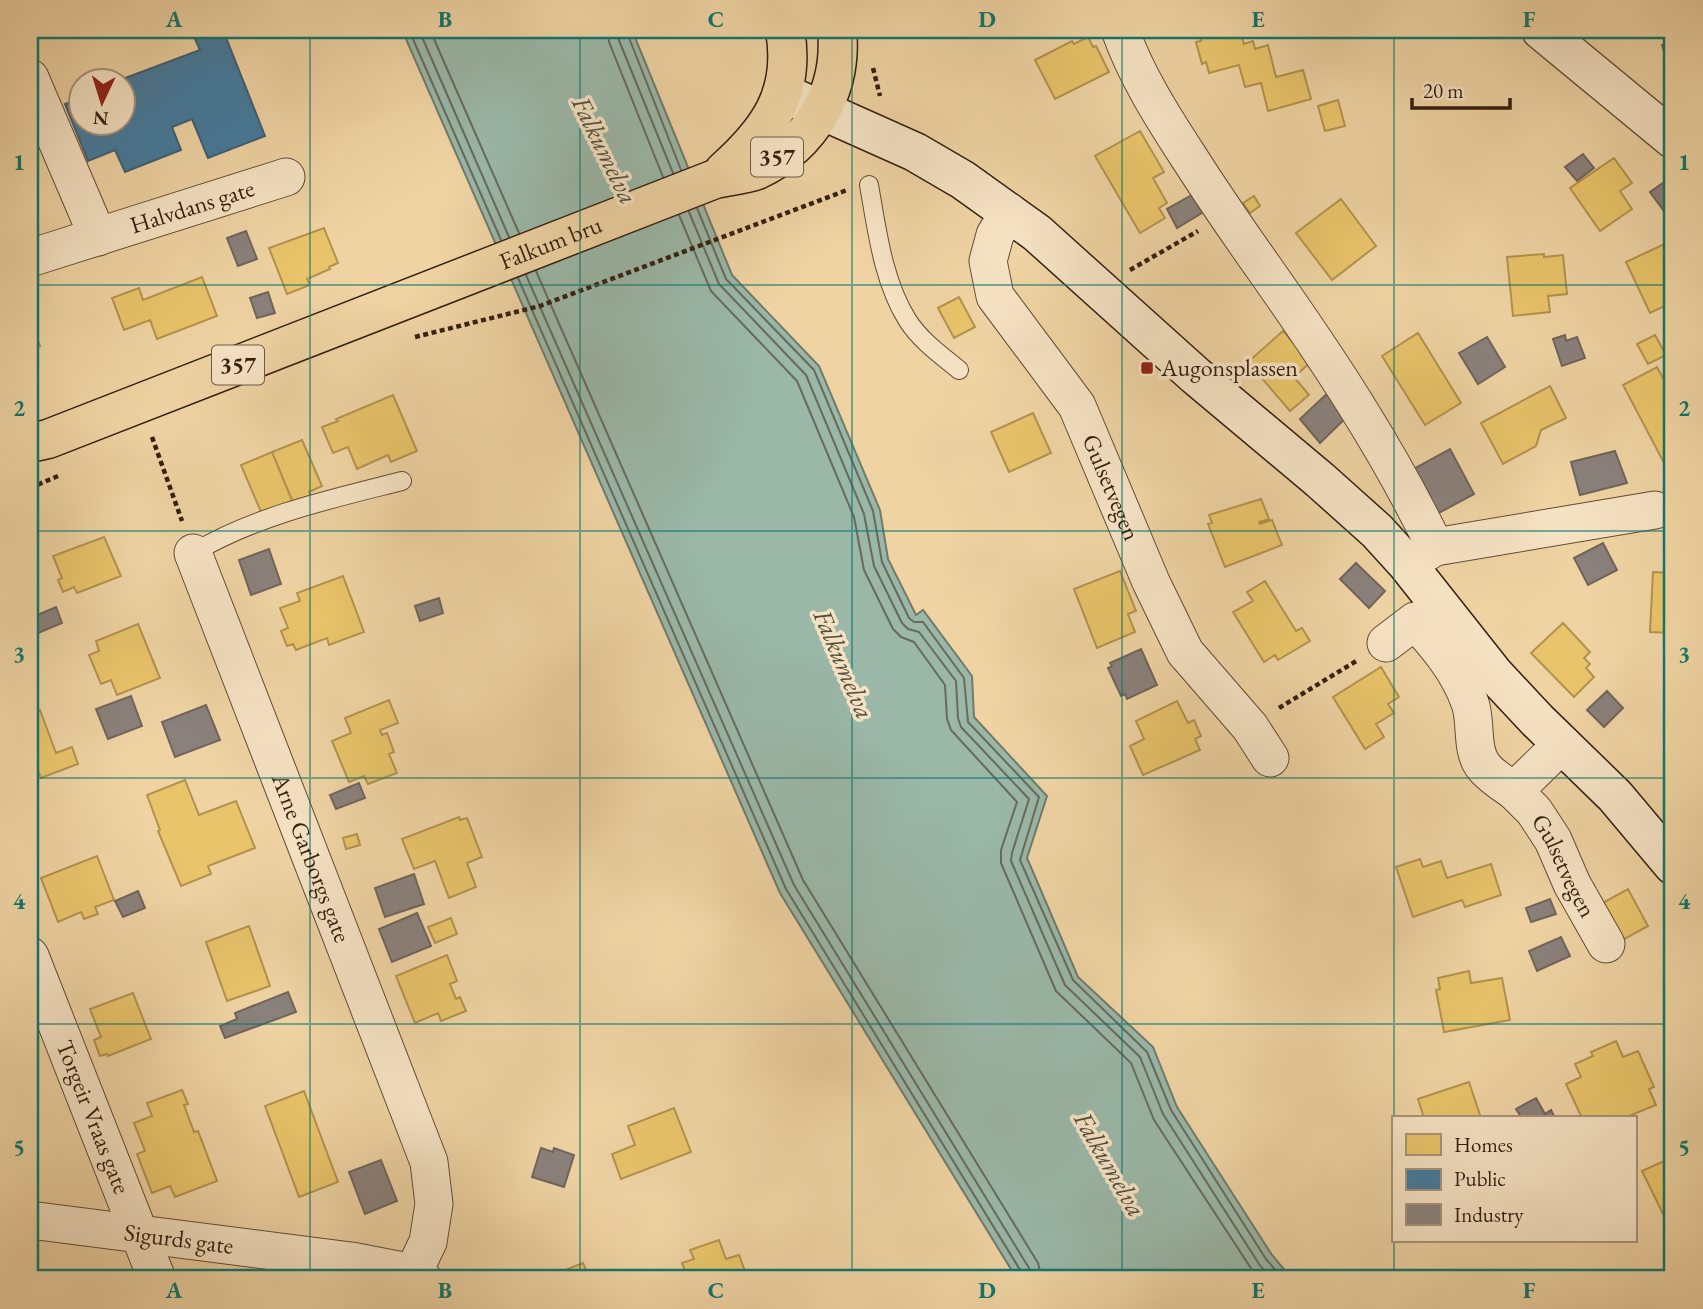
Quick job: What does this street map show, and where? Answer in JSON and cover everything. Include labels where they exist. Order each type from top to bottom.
[{"type":"main road","name":"357","points":[[715,179],[760,136],[771,119],[783,93],[787,71],[785,30]]},
{"type":"main road","name":"357","points":[[715,179],[755,171],[787,152],[808,132],[823,109],[834,81],[837,30]]},
{"type":"main road","points":[[1541,30],[1673,139]]},
{"type":"main road","points":[[783,93],[915,152],[1009,212],[1037,233],[1196,376],[1377,531],[1421,556],[1494,674],[1615,796],[1673,866]]},
{"type":"main road","name":"Falkum bru","points":[[36,445],[715,179]]},
{"type":"street","points":[[1120,30],[1142,81],[1226,215],[1349,392],[1382,447],[1421,556],[1655,510]]},
{"type":"street","name":"Halvdans gate","points":[[30,78],[98,237]]},
{"type":"street","name":"Halvdans gate","points":[[30,258],[286,177]]},
{"type":"street","name":"Gulsetvegen","points":[[1009,212],[995,235],[988,261],[995,296],[1077,406],[1151,582],[1185,652],[1250,727],[1270,758]]},
{"type":"street","name":"Arne Garborgs gate","points":[[193,553],[429,1162],[434,1204],[428,1242],[418,1276]]},
{"type":"street","name":"Gulsetvegen","points":[[1386,643],[1415,621],[1434,641],[1462,682],[1471,705],[1477,754],[1484,767],[1534,811],[1553,840],[1572,884],[1606,944]]},
{"type":"street","name":"Gulsetvegen","points":[[1514,791],[1562,744]]},
{"type":"street","name":"Torgeir Vraas gate","points":[[30,956],[157,1279]]},
{"type":"street","name":"Sigurds gate","points":[[30,1220],[351,1261],[418,1276]]},
{"type":"lane","points":[[863,186],[892,287],[908,321],[929,345],[959,370]]},
{"type":"lane","points":[[193,553],[237,530],[327,499],[402,481]]},
{"type":"path","points":[[423,335],[540,306],[786,212],[863,186]]},
{"type":"path","points":[[1123,275],[1226,215]]},
{"type":"path","points":[[152,436],[193,553]]},
{"type":"path","points":[[1250,727],[1386,643]]},
{"type":"water","name":"Falkumelva","points":[[402,30],[632,30],[732,275],[819,366],[880,510],[888,559],[916,615],[923,610],[972,676],[974,717],[1047,796],[1027,858],[1078,977],[1153,1047],[1177,1107],[1272,1255],[1292,1279],[1017,1279],[780,893]]},
{"type":"building: Homes","points":[[1197,30],[1240,30],[1244,44],[1253,41],[1255,49],[1268,45],[1276,77],[1303,70],[1311,99],[1268,111],[1261,83],[1245,87],[1239,65],[1209,73],[1206,62],[1202,64],[1196,42],[1201,41]]},
{"type":"building: Homes","points":[[1088,37],[1093,47],[1096,46],[1109,72],[1055,99],[1035,60],[1072,41],[1074,44]]},
{"type":"building: Homes","points":[[1338,100],[1345,126],[1325,131],[1318,106]]},
{"type":"building: Homes","points":[[1140,131],[1164,172],[1153,178],[1167,203],[1159,208],[1165,218],[1140,233],[1095,156]]},
{"type":"building: Homes","points":[[1614,158],[1632,183],[1620,191],[1632,209],[1600,231],[1570,188]]},
{"type":"building: Homes","points":[[1254,196],[1260,206],[1250,213],[1243,203]]},
{"type":"building: Homes","points":[[1341,199],[1376,246],[1332,280],[1296,233]]},
{"type":"building: Homes","points":[[324,228],[338,263],[307,279],[310,285],[287,294],[269,248]]},
{"type":"building: Homes","points":[[1673,240],[1673,302],[1650,313],[1626,262]]},
{"type":"building: Homes","points":[[1544,254],[1544,257],[1563,255],[1567,294],[1548,296],[1550,312],[1513,316],[1507,257]]},
{"type":"building: Homes","points":[[202,277],[217,316],[157,339],[150,320],[124,330],[112,298],[139,288],[143,300]]},
{"type":"building: Homes","points":[[959,297],[975,327],[954,338],[938,308]]},
{"type":"building: Homes","points":[[30,321],[40,346],[30,350]]},
{"type":"building: Homes","points":[[1283,331],[1311,362],[1294,377],[1309,395],[1290,411],[1248,362]]},
{"type":"building: Homes","points":[[1418,333],[1461,403],[1425,425],[1382,356]]},
{"type":"building: Homes","points":[[1655,335],[1666,355],[1648,364],[1637,344]]},
{"type":"building: Homes","points":[[1657,367],[1673,396],[1673,458],[1664,463],[1623,385]]},
{"type":"building: Homes","points":[[1550,386],[1566,418],[1541,430],[1536,446],[1503,464],[1481,423]]},
{"type":"building: Homes","points":[[393,395],[417,451],[391,462],[388,455],[357,469],[348,447],[333,453],[322,427]]},
{"type":"building: Homes","points":[[1033,413],[1051,453],[1009,472],[991,432]]},
{"type":"building: Homes","points":[[302,440],[322,486],[309,492],[312,497],[294,505],[272,452]]},
{"type":"building: Homes","points":[[272,452],[294,505],[276,512],[274,507],[261,512],[241,465]]},
{"type":"building: Homes","points":[[1261,499],[1269,519],[1259,522],[1260,524],[1272,520],[1282,545],[1225,567],[1208,524],[1212,523],[1209,515]]},
{"type":"building: Homes","points":[[104,537],[121,576],[77,593],[74,587],[63,592],[58,580],[62,578],[53,556]]},
{"type":"building: Homes","points":[[1120,571],[1136,611],[1128,614],[1135,632],[1097,648],[1074,589]]},
{"type":"building: Homes","points":[[1653,572],[1673,573],[1673,633],[1650,632]]},
{"type":"building: Homes","points":[[343,576],[364,632],[329,645],[327,638],[296,650],[293,644],[287,646],[281,631],[288,628],[280,608],[300,601],[297,593]]},
{"type":"building: Homes","points":[[1265,581],[1296,631],[1302,628],[1310,641],[1278,660],[1275,655],[1264,662],[1233,612],[1253,601],[1247,592]]},
{"type":"building: Homes","points":[[1563,623],[1590,652],[1584,658],[1590,664],[1586,668],[1594,677],[1574,697],[1531,653]]},
{"type":"building: Homes","points":[[138,624],[160,678],[117,695],[111,680],[101,684],[89,655],[99,651],[96,641]]},
{"type":"building: Homes","points":[[1381,667],[1399,697],[1388,704],[1394,713],[1376,724],[1384,737],[1365,749],[1333,697]]},
{"type":"building: Homes","points":[[389,700],[398,723],[380,730],[382,735],[387,733],[394,752],[389,754],[397,773],[368,784],[364,776],[349,782],[332,741],[351,733],[345,718]]},
{"type":"building: Homes","points":[[1177,701],[1188,723],[1194,720],[1201,736],[1195,739],[1200,750],[1143,775],[1130,746],[1144,739],[1136,721]]},
{"type":"building: Homes","points":[[40,710],[56,753],[72,747],[78,764],[41,778],[36,765],[30,767],[30,714]]},
{"type":"building: Homes","points":[[185,780],[199,815],[236,801],[255,848],[208,866],[211,874],[181,886],[158,831],[160,830],[147,795]]},
{"type":"building: Homes","points":[[459,817],[460,820],[467,818],[482,857],[467,863],[476,887],[449,898],[435,861],[414,869],[402,839]]},
{"type":"building: Homes","points":[[357,834],[360,845],[346,849],[343,838]]},
{"type":"building: Homes","points":[[97,856],[114,900],[95,907],[98,914],[84,919],[81,912],[58,922],[41,878]]},
{"type":"building: Homes","points":[[1420,859],[1423,867],[1441,861],[1447,878],[1491,864],[1501,895],[1465,907],[1462,900],[1413,917],[1396,867]]},
{"type":"building: Homes","points":[[1628,889],[1648,926],[1619,942],[1599,905]]},
{"type":"building: Homes","points":[[451,918],[457,934],[435,943],[428,927]]},
{"type":"building: Homes","points":[[249,926],[270,986],[227,1001],[206,942]]},
{"type":"building: Homes","points":[[447,955],[457,981],[450,984],[456,999],[460,997],[466,1011],[441,1021],[438,1013],[415,1023],[396,976]]},
{"type":"building: Homes","points":[[1469,971],[1471,983],[1502,978],[1510,1020],[1444,1032],[1436,990],[1440,989],[1438,978]]},
{"type":"building: Homes","points":[[133,993],[151,1039],[108,1056],[100,1056],[94,1040],[101,1037],[90,1009]]},
{"type":"building: Homes","points":[[1616,1041],[1623,1057],[1638,1051],[1654,1087],[1649,1089],[1656,1105],[1629,1116],[1581,1116],[1566,1084],[1581,1077],[1575,1064],[1593,1056],[1591,1052]]},
{"type":"building: Homes","points":[[1469,1082],[1480,1116],[1423,1116],[1418,1099]]},
{"type":"building: Homes","points":[[182,1090],[188,1104],[184,1105],[194,1132],[198,1131],[217,1181],[175,1197],[170,1186],[152,1193],[137,1154],[145,1151],[134,1123],[152,1116],[147,1103]]},
{"type":"building: Homes","points":[[304,1091],[338,1182],[299,1197],[265,1106]]},
{"type":"building: Homes","points":[[674,1108],[691,1152],[621,1179],[612,1154],[635,1145],[628,1126]]},
{"type":"building: Homes","points":[[1673,1157],[1673,1209],[1663,1214],[1642,1171]]},
{"type":"building: Homes","points":[[719,1240],[726,1259],[739,1255],[748,1279],[688,1279],[682,1263],[694,1259],[690,1250]]},
{"type":"building: Homes","points":[[583,1263],[590,1279],[542,1279]]},
{"type":"building: Public","points":[[223,30],[265,136],[208,158],[192,119],[172,127],[181,150],[125,172],[115,150],[88,161],[78,136],[136,136],[136,74],[200,50],[195,39]]},
{"type":"building: Industry","points":[[1673,41],[1673,78],[1662,45]]},
{"type":"building: Industry","points":[[1583,154],[1594,168],[1577,181],[1565,167]]},
{"type":"building: Industry","points":[[1673,176],[1673,215],[1669,218],[1650,192]]},
{"type":"building: Industry","points":[[1197,192],[1207,210],[1177,228],[1167,209]]},
{"type":"building: Industry","points":[[246,231],[257,259],[238,266],[227,238]]},
{"type":"building: Industry","points":[[268,292],[275,313],[257,318],[250,298]]},
{"type":"building: Industry","points":[[1565,335],[1566,341],[1577,337],[1585,358],[1562,366],[1553,339]]},
{"type":"building: Industry","points":[[1487,337],[1505,367],[1478,384],[1459,353]]},
{"type":"building: Industry","points":[[1332,389],[1353,411],[1320,443],[1300,419]]},
{"type":"building: Industry","points":[[1450,449],[1474,494],[1435,515],[1410,471]]},
{"type":"building: Industry","points":[[1615,451],[1627,483],[1580,495],[1571,462]]},
{"type":"building: Industry","points":[[1603,543],[1617,570],[1588,585],[1574,558]]},
{"type":"building: Industry","points":[[269,549],[281,584],[251,595],[239,560]]},
{"type":"building: Industry","points":[[1356,563],[1385,591],[1369,608],[1340,579]]},
{"type":"building: Industry","points":[[439,598],[443,613],[420,621],[415,606]]},
{"type":"building: Industry","points":[[56,607],[62,623],[36,634],[30,618]]},
{"type":"building: Industry","points":[[1141,649],[1157,685],[1127,699],[1125,694],[1121,696],[1108,668],[1112,666],[1110,663]]},
{"type":"building: Industry","points":[[1607,691],[1623,708],[1604,727],[1587,710]]},
{"type":"building: Industry","points":[[131,696],[142,726],[108,739],[96,709]]},
{"type":"building: Industry","points":[[206,705],[220,740],[175,757],[162,722]]},
{"type":"building: Industry","points":[[1673,734],[1673,759],[1664,739]]},
{"type":"building: Industry","points":[[359,783],[365,798],[336,809],[330,795]]},
{"type":"building: Industry","points":[[414,874],[424,904],[385,917],[375,888]]},
{"type":"building: Industry","points":[[138,891],[145,908],[123,917],[115,901]]},
{"type":"building: Industry","points":[[1550,899],[1556,914],[1531,922],[1526,908]]},
{"type":"building: Industry","points":[[417,913],[431,946],[392,962],[379,929]]},
{"type":"building: Industry","points":[[1561,937],[1570,956],[1537,971],[1529,951]]},
{"type":"building: Industry","points":[[288,992],[296,1012],[225,1038],[220,1026],[237,1019],[235,1013]]},
{"type":"building: Industry","points":[[1536,1098],[1545,1114],[1551,1110],[1554,1116],[1521,1116],[1516,1109]]},
{"type":"building: Industry","points":[[541,1148],[553,1152],[554,1148],[574,1155],[564,1187],[532,1177]]},
{"type":"building: Industry","points":[[381,1160],[397,1201],[365,1214],[349,1172]]},
{"type":"place","name":"Augonsplassen","points":[[1147,368]]}]
